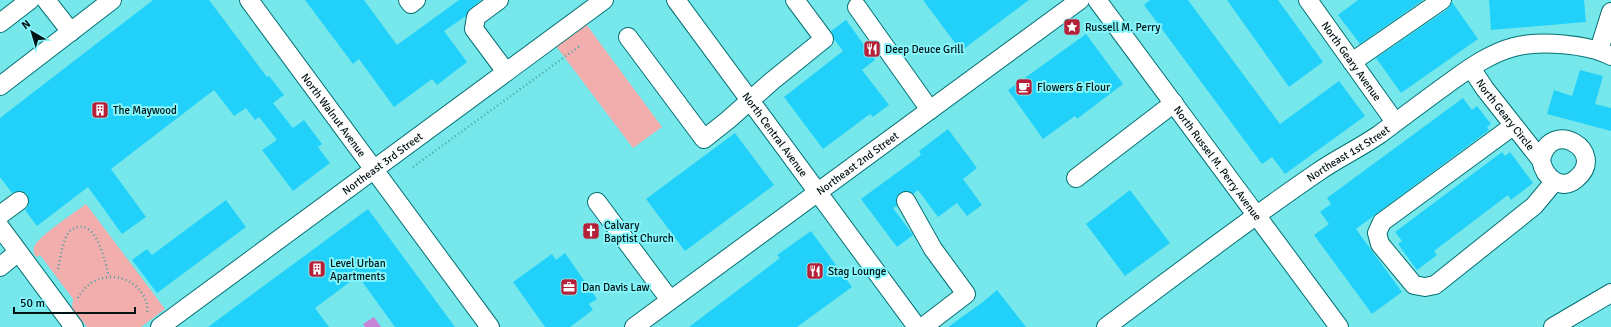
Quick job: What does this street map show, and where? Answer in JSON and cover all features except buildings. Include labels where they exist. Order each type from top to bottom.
[{"type":"street","points":[[0,23],[30,0]]},
{"type":"street","points":[[46,0],[71,32]]},
{"type":"street","points":[[0,86],[112,0]]},
{"type":"street","name":"North Walnut Avenue","points":[[250,0],[490,327]]},
{"type":"street","points":[[408,0],[411,4],[416,0]]},
{"type":"street","points":[[499,0],[476,17],[474,28],[506,72]]},
{"type":"street","name":"Northeast 3rd Street","points":[[160,327],[604,0]]},
{"type":"street","name":"North Central Avenue","points":[[676,0],[917,327]]},
{"type":"street","points":[[628,37],[704,139],[772,81],[824,40],[795,0]]},
{"type":"street","name":"Northeast 2nd Street","points":[[634,327],[1080,0]]},
{"type":"street","name":"North Russel M. Perry Avenue","points":[[1097,0],[1339,327]]},
{"type":"street","points":[[1352,62],[1442,0]]},
{"type":"street","name":"North Geary Avenue","points":[[1314,2],[1352,62],[1395,122]]},
{"type":"street","points":[[856,7],[930,110]]},
{"type":"street","points":[[1605,53],[1611,12]]},
{"type":"street","name":"Northeast 1st Street","points":[[1106,327],[1257,215],[1320,171],[1379,134],[1487,58],[1514,47],[1540,44],[1559,44],[1605,53]]},
{"type":"street","name":"North Geary Circle","points":[[1471,68],[1485,90],[1541,160]]},
{"type":"street","points":[[1076,178],[1174,103]]},
{"type":"street","points":[[1513,126],[1382,222],[1376,233],[1380,244],[1414,285],[1425,287],[1435,284],[1534,206],[1554,182]]},
{"type":"street","name":"North Geary Circle","points":[[1564,139],[1570,140],[1577,144],[1584,152],[1586,161],[1583,172],[1575,180],[1565,184],[1554,182],[1548,178],[1542,168],[1541,160],[1543,153],[1549,145],[1556,140],[1564,139]]},
{"type":"street","points":[[0,215],[18,201]]},
{"type":"street","points":[[906,201],[934,249],[966,294],[923,327]]},
{"type":"street","points":[[597,202],[670,300]]},
{"type":"street","points":[[0,227],[74,327]]},
{"type":"street","points":[[0,267],[18,252]]},
{"type":"street","points":[[1553,327],[1611,293]]},
{"type":"path","points":[[413,167],[580,45]]},
{"type":"path","points":[[58,269],[67,235],[78,227],[85,227],[92,231],[96,238],[110,276]]},
{"type":"path","points":[[78,298],[88,284],[98,279],[110,276],[120,277],[130,281],[139,289],[145,298],[148,308],[147,313]]},
{"type":"shaded area","points":[[586,24],[662,127],[633,148],[556,46]]},
{"type":"shaded area","points":[[86,204],[165,309],[141,327],[87,327],[72,308],[73,299],[40,255],[37,257],[35,256],[34,247],[37,242],[58,224]]},
{"type":"shaded area","points":[[374,317],[381,327],[365,327],[363,324]]},
{"type":"place","name":"Russell M. Perry","points":[[1072,27]]},
{"type":"place","name":"Deep Deuce Grill","points":[[872,49]]},
{"type":"place","name":"Flowers & Flour","points":[[1024,87]]},
{"type":"place","name":"The Maywood","points":[[100,110]]},
{"type":"place","name":"Calvary Baptist Church","points":[[591,231]]},
{"type":"place","name":"Level Urban Apartments","points":[[317,269]]},
{"type":"place","name":"Stag Lounge","points":[[815,271]]},
{"type":"place","name":"Dan Davis Law","points":[[569,287]]}]
